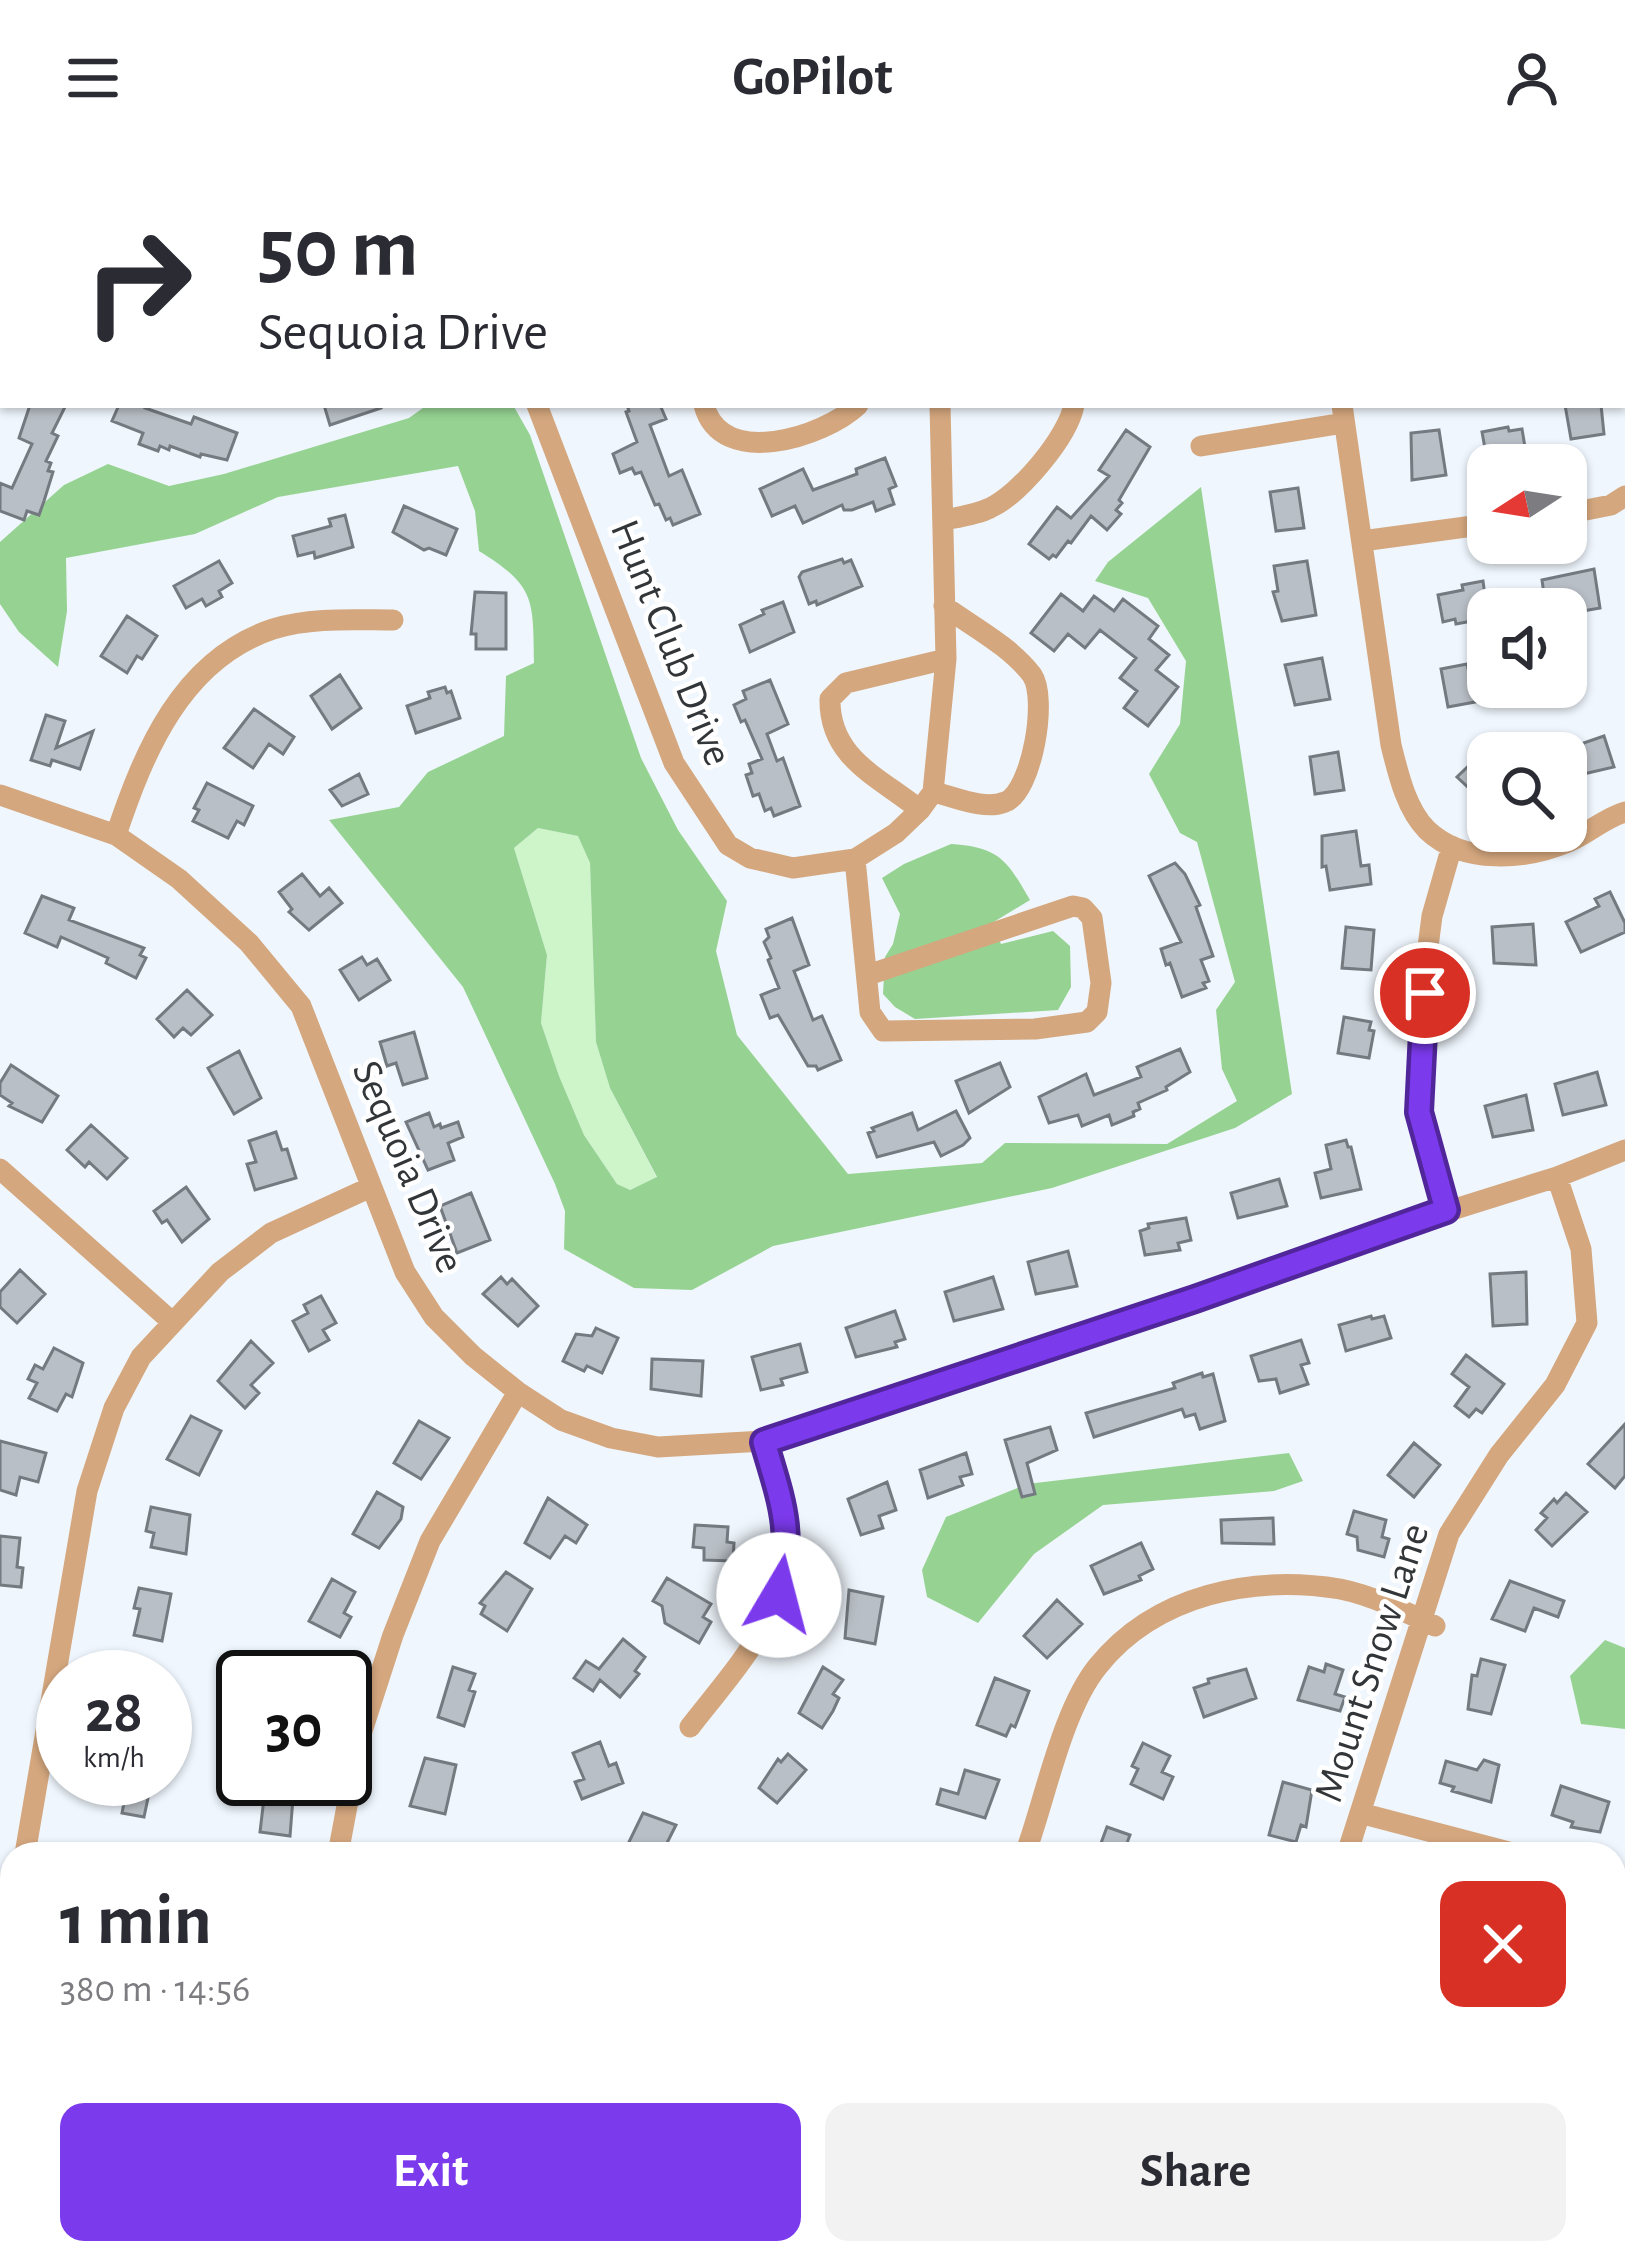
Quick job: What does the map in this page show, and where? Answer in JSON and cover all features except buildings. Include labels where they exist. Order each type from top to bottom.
[{"type":"street","name":"Hunt Club Drive","points":[[538,408],[674,764],[728,845],[769,864],[815,868],[855,859],[896,832],[926,801]]},
{"type":"street","points":[[706,408],[720,433],[730,440],[759,443],[832,424],[855,408]]},
{"type":"street","points":[[926,801],[946,659],[940,408]]},
{"type":"street","points":[[943,520],[994,507],[1009,495],[1042,462],[1073,408]]},
{"type":"street","points":[[1201,446],[1343,414],[1391,746],[1402,786],[1426,829],[1452,846],[1512,857],[1568,842],[1625,812]]},
{"type":"street","points":[[1587,510],[1611,505],[1625,496]]},
{"type":"street","points":[[1362,541],[1467,527]]},
{"type":"street","points":[[944,606],[1015,658],[1038,687],[1041,714],[1024,782],[1005,803],[926,801],[840,746],[830,699],[846,682],[946,659]]},
{"type":"street","points":[[116,835],[158,730],[200,671],[231,648],[273,629],[324,620],[393,620]]},
{"type":"street","name":"Sequoia Drive","points":[[0,795],[116,835],[178,878],[249,943],[301,1006],[405,1272],[434,1317],[518,1392],[561,1420],[611,1438],[658,1447],[764,1442],[1446,1210],[1557,1177],[1625,1150]]},
{"type":"street","points":[[1446,1210],[1419,1112],[1428,947],[1452,846]]},
{"type":"street","points":[[855,859],[870,1012],[883,1031],[1058,1028],[1087,1022],[1097,1012],[1100,998],[1092,918],[1083,908],[1073,906],[868,975]]},
{"type":"street","points":[[0,1169],[170,1321]]},
{"type":"street","name":"Mount Snow Lane","points":[[1352,1842],[1428,1622],[1449,1534],[1498,1455],[1555,1384],[1587,1323],[1581,1249],[1557,1177]]},
{"type":"street","points":[[27,1842],[87,1491],[114,1408],[141,1357],[220,1272],[271,1233],[371,1187]]},
{"type":"street","points":[[340,1842],[360,1737],[430,1541],[518,1392]]},
{"type":"street","points":[[690,1727],[762,1634],[779,1595],[788,1553],[786,1516],[764,1442]]},
{"type":"street","points":[[1029,1842],[1076,1706],[1096,1667],[1133,1633],[1168,1612],[1218,1590],[1304,1586],[1345,1590],[1428,1622]]},
{"type":"street","points":[[1360,1813],[1470,1842]]},
{"type":"green space","points":[[423,408],[515,408],[530,435],[641,758],[678,830],[727,901],[716,951],[737,1035],[848,1174],[982,1163],[1005,1143],[1167,1144],[1237,1101],[1222,1069],[1216,1010],[1235,982],[1197,842],[1180,833],[1149,774],[1180,724],[1186,661],[1148,598],[1095,581],[1108,562],[1201,487],[1292,1094],[1235,1128],[1052,1188],[773,1246],[692,1290],[634,1288],[564,1249],[565,1211],[555,1184],[463,987],[329,820],[399,807],[428,772],[504,736],[506,676],[534,663],[528,596],[512,574],[479,551],[475,511],[458,466],[278,497],[195,534],[66,558],[67,611],[58,667],[19,632],[0,604],[0,542],[64,485],[108,464],[169,486],[409,418]],"holes":[[[538,828],[578,836],[590,863],[596,1042],[610,1088],[657,1177],[630,1190],[617,1184],[584,1135],[541,1023],[547,955],[514,848]]]},
{"type":"green space","points":[[538,828],[578,836],[590,863],[596,1042],[610,1088],[657,1178],[629,1190],[617,1184],[584,1135],[541,1023],[547,955],[514,848]]},
{"type":"green space","points":[[951,844],[980,848],[1000,858],[1030,900],[992,923],[1001,944],[1053,931],[1070,946],[1071,987],[1058,1010],[915,1019],[883,994],[885,957],[900,914],[882,878]]},
{"type":"green space","points":[[1289,1453],[1303,1481],[1274,1491],[1103,1505],[1034,1554],[978,1623],[927,1597],[922,1570],[946,1517],[1027,1484]]},
{"type":"green space","points":[[1605,1640],[1625,1648],[1625,1729],[1581,1724],[1570,1676]]},
{"type":"route","points":[[779,1595],[788,1553],[786,1516],[764,1442],[1446,1210],[1419,1112],[1425,993]]}]
